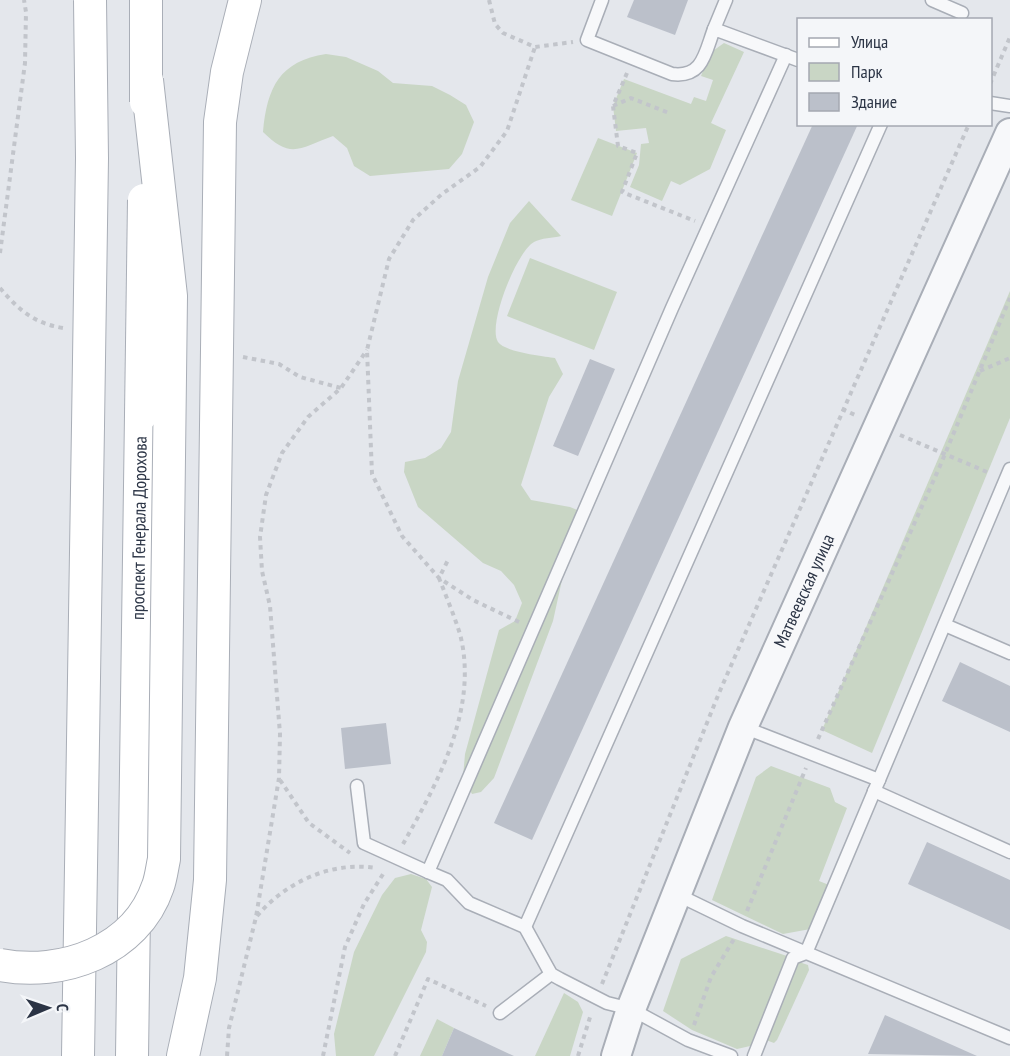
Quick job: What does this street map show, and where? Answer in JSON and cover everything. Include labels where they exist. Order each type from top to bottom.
[{"type":"main road","points":[[78,1056],[92,158],[90,0]]},
{"type":"main road","name":"проспект Генерала Дорохова","points":[[132,1056],[147,80],[146,0]]},
{"type":"main road","points":[[183,1056],[200,978],[210,880],[220,122],[227,72],[245,0]]},
{"type":"main road","points":[[0,965],[31,969],[53,968],[92,955],[116,941],[131,928],[146,909],[158,887],[164,859],[171,296],[147,80]]},
{"type":"street","name":"Матвеевская улица","points":[[616,1056],[631,1009],[743,727],[1010,133]]},
{"type":"lane","points":[[602,0],[587,40],[672,74],[684,76],[694,72],[702,60],[726,0]]},
{"type":"lane","points":[[932,0],[961,16],[968,0]]},
{"type":"lane","points":[[714,29],[797,60]]},
{"type":"lane","points":[[428,872],[786,55]]},
{"type":"lane","points":[[992,103],[1010,106]]},
{"type":"lane","points":[[525,927],[880,126]]},
{"type":"lane","points":[[754,1056],[794,958],[806,952],[1010,469]]},
{"type":"lane","points":[[945,625],[1010,653]]},
{"type":"lane","points":[[743,727],[811,754],[1010,852]]},
{"type":"lane","points":[[357,786],[364,843],[447,880],[469,903],[525,927],[551,974],[607,1004],[631,1009],[688,1040],[731,1056]]},
{"type":"lane","points":[[676,894],[741,926],[1010,1038]]},
{"type":"lane","points":[[500,1013],[551,974]]},
{"type":"path","points":[[0,253],[25,63],[27,12],[24,0]]},
{"type":"path","points":[[489,0],[495,24],[503,33],[535,47],[587,40]]},
{"type":"path","points":[[992,79],[1010,37]]},
{"type":"path","points":[[533,629],[473,600],[439,578],[402,536],[372,474],[367,350],[389,259],[413,220],[442,194],[480,167],[507,130],[535,47]]},
{"type":"path","points":[[633,58],[613,106],[618,146],[637,153],[622,192],[709,227]]},
{"type":"path","points":[[613,106],[631,98],[669,113]]},
{"type":"path","points":[[578,1056],[597,997],[719,693],[968,126]]},
{"type":"path","points":[[0,288],[22,313],[50,326]]},
{"type":"path","points":[[688,1040],[711,977],[741,926],[811,754],[945,454],[1010,298]]},
{"type":"path","points":[[226,1056],[229,1028],[256,917],[279,778],[280,734],[271,618],[262,571],[260,537],[266,495],[282,453],[308,417],[341,388],[367,350]]},
{"type":"path","points":[[240,356],[279,364],[300,377],[341,388]]},
{"type":"path","points":[[980,371],[1010,358]]},
{"type":"path","points":[[842,409],[855,415]]},
{"type":"path","points":[[900,435],[987,472]]},
{"type":"path","points":[[323,1056],[345,947],[364,904],[396,857],[417,819],[455,737],[465,685],[460,636],[439,578],[449,558]]},
{"type":"path","points":[[279,778],[309,823],[327,838],[358,857]]},
{"type":"path","points":[[368,861],[387,870]]},
{"type":"path","points":[[256,917],[285,889],[317,874],[350,867],[387,870]]},
{"type":"path","points":[[395,1056],[428,979],[500,1013]]},
{"type":"green space","points":[[724,43],[744,52],[711,123],[726,130],[710,169],[680,185],[671,181],[662,201],[630,187],[639,165],[641,144],[649,143],[646,128],[616,131],[613,106],[624,79],[691,104],[694,97],[706,101],[713,80],[701,76],[710,53]]},
{"type":"green space","points":[[326,54],[346,57],[378,71],[393,83],[432,86],[466,105],[474,122],[462,154],[449,169],[370,176],[354,166],[347,148],[333,136],[296,149],[289,149],[273,141],[263,132],[268,102],[279,79],[297,63]]},
{"type":"green space","points":[[598,138],[637,153],[612,216],[571,200]]},
{"type":"green space","points":[[529,201],[561,236],[534,242],[527,248],[512,273],[500,305],[496,333],[498,342],[508,348],[555,358],[563,374],[549,397],[521,485],[531,500],[570,507],[587,514],[567,557],[553,621],[494,778],[481,792],[472,794],[463,777],[465,754],[499,630],[515,621],[522,603],[514,585],[501,571],[483,563],[418,507],[404,472],[405,462],[425,458],[441,448],[451,432],[458,381],[488,277],[510,223]]},
{"type":"green space","points":[[530,258],[617,292],[594,350],[507,316]]},
{"type":"green space","points":[[1010,291],[1010,418],[872,753],[822,730]]},
{"type":"green space","points":[[771,766],[830,788],[835,802],[847,808],[819,881],[834,887],[816,928],[783,934],[712,900],[756,777]]},
{"type":"green space","points":[[411,874],[426,879],[432,887],[421,930],[427,942],[426,952],[374,1056],[336,1056],[334,1034],[354,952],[382,895],[395,878]]},
{"type":"green space","points":[[726,936],[793,958],[759,1044],[737,1049],[692,1030],[663,1011],[681,959]]},
{"type":"green space","points":[[799,962],[808,965],[809,970],[774,1043],[766,1040],[796,964]]},
{"type":"green space","points":[[564,993],[578,1002],[583,1012],[570,1056],[535,1056]]},
{"type":"green space","points":[[437,1019],[454,1028],[442,1056],[420,1056]]},
{"type":"building","points":[[634,0],[688,0],[675,35],[627,17]]},
{"type":"building","points":[[812,126],[857,126],[532,840],[494,823]]},
{"type":"building","points":[[590,359],[615,369],[578,456],[553,446]]},
{"type":"building","points":[[960,662],[1010,686],[1010,732],[942,701]]},
{"type":"building","points":[[386,723],[391,764],[345,769],[341,728]]},
{"type":"building","points":[[927,842],[1010,880],[1010,930],[908,884]]},
{"type":"building","points":[[885,1015],[977,1056],[868,1054]]},
{"type":"building","points":[[454,1028],[514,1056],[442,1056]]}]
